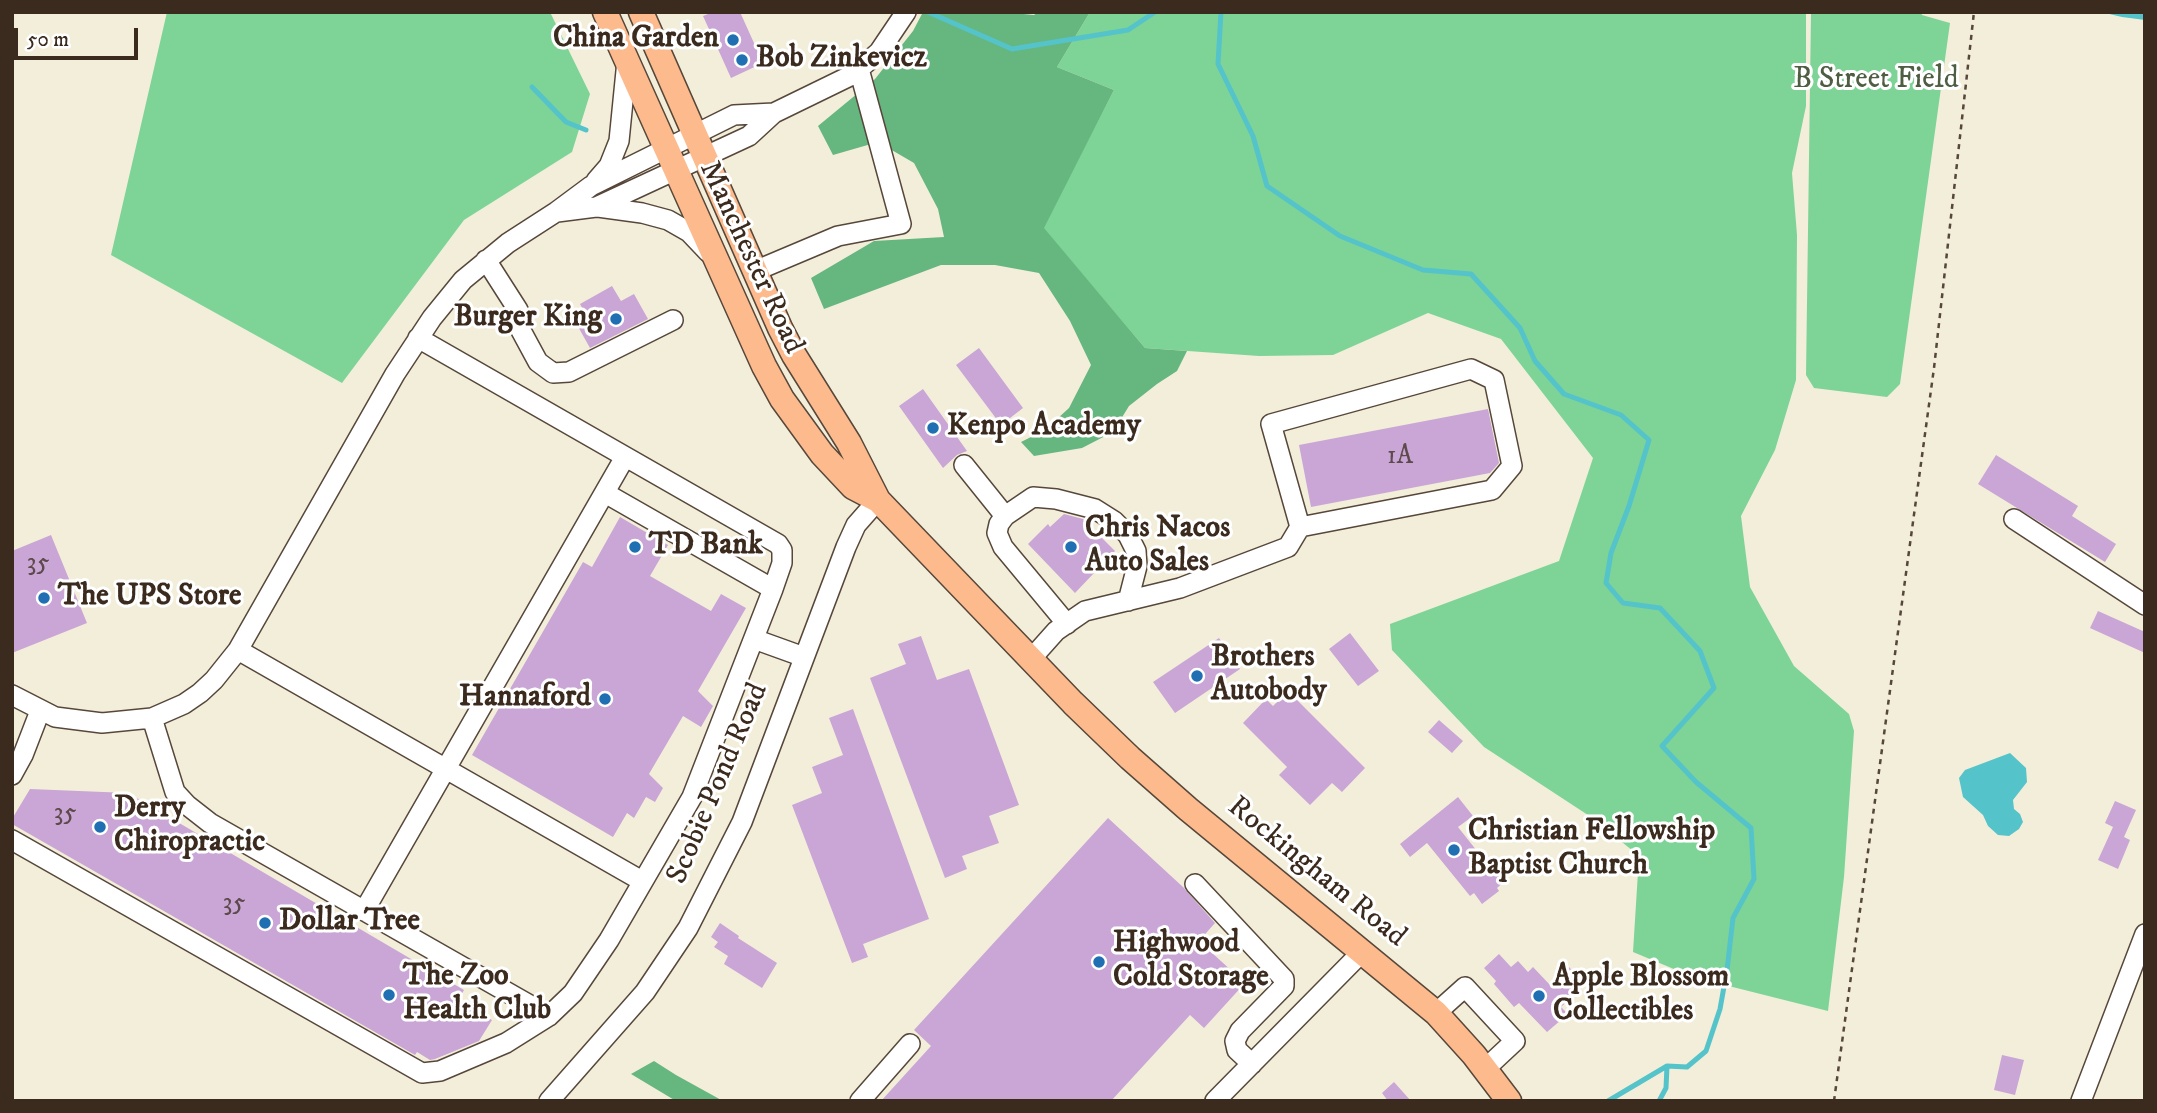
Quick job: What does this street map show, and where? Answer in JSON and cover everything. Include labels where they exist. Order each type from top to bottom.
[{"type":"main road","name":"Manchester Road","points":[[605,12],[764,366],[782,399],[840,474],[853,487],[878,500]]},
{"type":"main road","name":"Manchester Road","points":[[641,12],[794,355],[849,443],[878,500],[1073,704]]},
{"type":"main road","name":"Rockingham Road","points":[[1073,704],[1188,810],[1436,1013],[1509,1101]]},
{"type":"street","points":[[596,207],[749,136],[774,113],[837,84],[879,52],[904,15]]},
{"type":"street","points":[[591,186],[609,166],[619,141],[627,60]]},
{"type":"street","points":[[755,271],[838,236],[901,224],[859,69]]},
{"type":"street","points":[[12,695],[40,711],[71,720],[102,723],[152,718],[184,704],[200,693],[238,650],[395,374],[418,338],[463,280],[486,260],[591,186],[734,115],[774,113]]},
{"type":"street","points":[[556,212],[596,207],[642,213],[674,222],[689,232],[716,261]]},
{"type":"street","points":[[486,260],[518,310],[518,325],[538,362],[546,370],[556,374],[569,372],[673,320]]},
{"type":"street","points":[[12,840],[422,1073],[440,1071],[506,1043],[549,1016],[573,993],[609,940],[692,797],[784,557],[778,544],[418,338]]},
{"type":"street","points":[[1031,659],[1056,631],[1085,611],[1180,588],[1288,547],[1300,527],[1271,424],[1471,369],[1494,380],[1512,466],[1492,490],[1300,527]]},
{"type":"street","points":[[364,911],[625,457]]},
{"type":"street","points":[[964,465],[1005,516]]},
{"type":"street","points":[[605,493],[773,589]]},
{"type":"street","points":[[1067,624],[1003,547],[998,533],[999,524],[1005,516],[1033,497],[1078,503],[1095,509],[1114,521],[1128,535],[1136,551],[1137,566],[1128,601]]},
{"type":"street","name":"Scobie Pond Road","points":[[549,1101],[645,992],[688,928],[742,822],[846,547],[856,525],[878,500]]},
{"type":"street","points":[[2014,519],[2145,605]]},
{"type":"street","points":[[754,639],[804,657]]},
{"type":"street","points":[[238,650],[642,881]]},
{"type":"street","points":[[12,775],[40,711]]},
{"type":"street","points":[[152,718],[175,792],[187,805],[211,823],[549,1016]]},
{"type":"street","points":[[1195,884],[1284,979],[1284,986],[1240,1031],[1235,1041],[1237,1050],[1252,1064]]},
{"type":"street","points":[[2081,1101],[2145,934]]},
{"type":"street","points":[[1215,1101],[1363,951]]},
{"type":"street","points":[[1436,1013],[1465,987],[1515,1041],[1485,1069]]},
{"type":"street","points":[[860,1101],[910,1044]]},
{"type":"path","points":[[1834,1101],[1934,368],[1973,12]]},
{"type":"green space","points":[[167,12],[550,12],[590,94],[572,152],[464,220],[342,383],[111,255]]},
{"type":"green space","points":[[923,12],[1003,12],[1034,15],[1038,12],[1090,12],[1057,67],[1114,90],[1044,228],[1145,348],[1187,351],[1177,371],[1129,406],[1113,432],[1082,448],[1034,456],[1021,442],[1045,430],[1069,408],[1091,365],[1070,321],[1039,273],[995,265],[941,265],[824,309],[811,278],[874,241],[944,237],[938,209],[914,163],[878,142],[833,155],[818,126],[875,79],[913,31]]},
{"type":"green space","points":[[1090,12],[1806,12],[1806,106],[1792,173],[1797,235],[1796,380],[1775,450],[1741,516],[1750,587],[1794,666],[1849,714],[1854,731],[1844,877],[1828,1011],[1693,977],[1633,952],[1639,856],[1594,819],[1484,747],[1392,650],[1390,624],[1559,561],[1593,458],[1501,339],[1428,313],[1333,355],[1259,356],[1145,348],[1043,228],[1114,90],[1057,67]]},
{"type":"green space","name":"B Street Field","points":[[1811,12],[1921,12],[1922,15],[1950,23],[1900,384],[1887,397],[1814,388],[1806,375]]},
{"type":"green space","points":[[654,1061],[723,1101],[676,1101],[631,1074]]},
{"type":"water","points":[[2101,12],[2145,12],[2145,20],[2122,17]]},
{"type":"water","points":[[2010,753],[2026,768],[2027,782],[2013,800],[2014,809],[2023,822],[2019,829],[2009,836],[1998,835],[1988,826],[1983,815],[1963,797],[1959,778],[1965,770]]},
{"type":"building","points":[[713,12],[740,12],[763,63],[731,78],[703,16]]},
{"type":"building","name":"Burger King","points":[[612,286],[621,301],[634,294],[648,319],[590,348],[576,323],[587,317],[580,304]]},
{"type":"building","points":[[979,348],[1023,408],[1001,425],[956,365]]},
{"type":"building","name":"Kenpo Academy","points":[[923,389],[967,451],[957,455],[943,468],[899,406]]},
{"type":"building","points":[[1488,409],[1499,463],[1490,473],[1311,507],[1299,445]]},
{"type":"building","points":[[1996,455],[2078,506],[2072,516],[2116,544],[2105,562],[1978,484]]},
{"type":"building","name":"Chris Nacos Auto Sales","points":[[1064,514],[1083,519],[1115,551],[1075,593],[1028,544],[1048,524],[1050,527]]},
{"type":"building","name":"Hannaford","points":[[620,517],[668,545],[650,576],[711,611],[721,594],[746,608],[698,691],[713,706],[701,727],[683,716],[649,774],[663,788],[655,802],[646,797],[634,818],[627,813],[613,837],[472,755],[583,562],[592,567]]},
{"type":"building","points":[[51,535],[87,623],[12,653],[12,551]]},
{"type":"building","points":[[2098,611],[2145,632],[2145,653],[2090,628]]},
{"type":"building","points":[[1350,633],[1379,671],[1358,686],[1329,649]]},
{"type":"building","points":[[921,636],[937,680],[969,669],[1019,805],[989,816],[999,843],[962,856],[967,869],[945,878],[870,678],[906,664],[898,644]]},
{"type":"building","name":"Brothers Autobody","points":[[1219,638],[1240,669],[1175,713],[1153,682]]},
{"type":"building","points":[[1288,691],[1365,768],[1342,792],[1332,783],[1310,805],[1279,775],[1287,767],[1243,723],[1266,699],[1273,706]]},
{"type":"building","points":[[853,709],[929,919],[863,944],[868,957],[852,963],[792,805],[822,793],[812,767],[843,755],[829,718]]},
{"type":"building","points":[[1439,720],[1463,741],[1452,753],[1428,732]]},
{"type":"building","points":[[30,789],[128,793],[464,990],[458,1001],[492,1020],[479,1041],[435,1059],[430,1060],[417,1052],[415,1055],[12,824],[12,819]]},
{"type":"building","name":"Christian Fellowship Baptist Church","points":[[1458,797],[1473,816],[1458,827],[1492,870],[1495,867],[1506,880],[1497,888],[1499,891],[1482,904],[1474,893],[1470,896],[1427,843],[1410,857],[1400,844]]},
{"type":"building","points":[[2115,801],[2136,810],[2124,837],[2130,840],[2118,869],[2098,860],[2113,827],[2105,823]]},
{"type":"building","name":"Highwood Cold Storage","points":[[1108,818],[1183,887],[1215,923],[1199,941],[1245,983],[1204,1028],[1190,1015],[1111,1101],[881,1101],[931,1046],[914,1030]]},
{"type":"building","points":[[720,923],[777,963],[762,988],[724,964],[728,956],[714,947],[718,942],[711,937]]},
{"type":"building","name":"Apple Blossom Collectibles","points":[[1499,954],[1511,967],[1518,961],[1528,972],[1533,967],[1550,985],[1569,967],[1585,985],[1561,1007],[1568,1014],[1547,1032],[1519,1003],[1514,1007],[1484,968]]},
{"type":"building","points":[[2002,1055],[2024,1060],[2015,1095],[1994,1090]]},
{"type":"building","points":[[1394,1082],[1411,1101],[1388,1101],[1382,1093]]},
{"type":"waterway","points":[[928,12],[1012,49],[1128,30],[1155,12]]},
{"type":"waterway","points":[[1221,12],[1218,64],[1253,136],[1267,186],[1340,236],[1423,270],[1471,274],[1520,328],[1535,361],[1564,394],[1621,415],[1649,440],[1611,553],[1606,583],[1623,603],[1660,608],[1700,651],[1714,688],[1662,746],[1696,782],[1751,828],[1754,879],[1733,918],[1720,1009],[1706,1051],[1687,1067],[1667,1066],[1608,1101]]},
{"type":"waterway","points":[[532,87],[566,122],[586,130]]},
{"type":"waterway","points":[[1659,1101],[1666,1088],[1667,1066]]},
{"type":"place","name":"China Garden","points":[[733,40]]},
{"type":"place","name":"Bob Zinkevicz","points":[[742,60]]},
{"type":"place","name":"Burger King","points":[[616,319]]},
{"type":"place","name":"Kenpo Academy","points":[[933,428]]},
{"type":"place","name":"TD Bank","points":[[635,547]]},
{"type":"place","name":"Chris Nacos Auto Sales","points":[[1071,547]]},
{"type":"place","name":"The UPS Store","points":[[44,598]]},
{"type":"place","name":"Brothers Autobody","points":[[1197,676]]},
{"type":"place","name":"Hannaford","points":[[605,699]]},
{"type":"place","name":"Derry Chiropractic","points":[[100,827]]},
{"type":"place","name":"Christian Fellowship Baptist Church","points":[[1454,850]]},
{"type":"place","name":"Dollar Tree","points":[[265,923]]},
{"type":"place","name":"Highwood Cold Storage","points":[[1099,962]]},
{"type":"place","name":"The Zoo Health Club","points":[[389,995]]},
{"type":"place","name":"Apple Blossom Collectibles","points":[[1539,996]]}]
